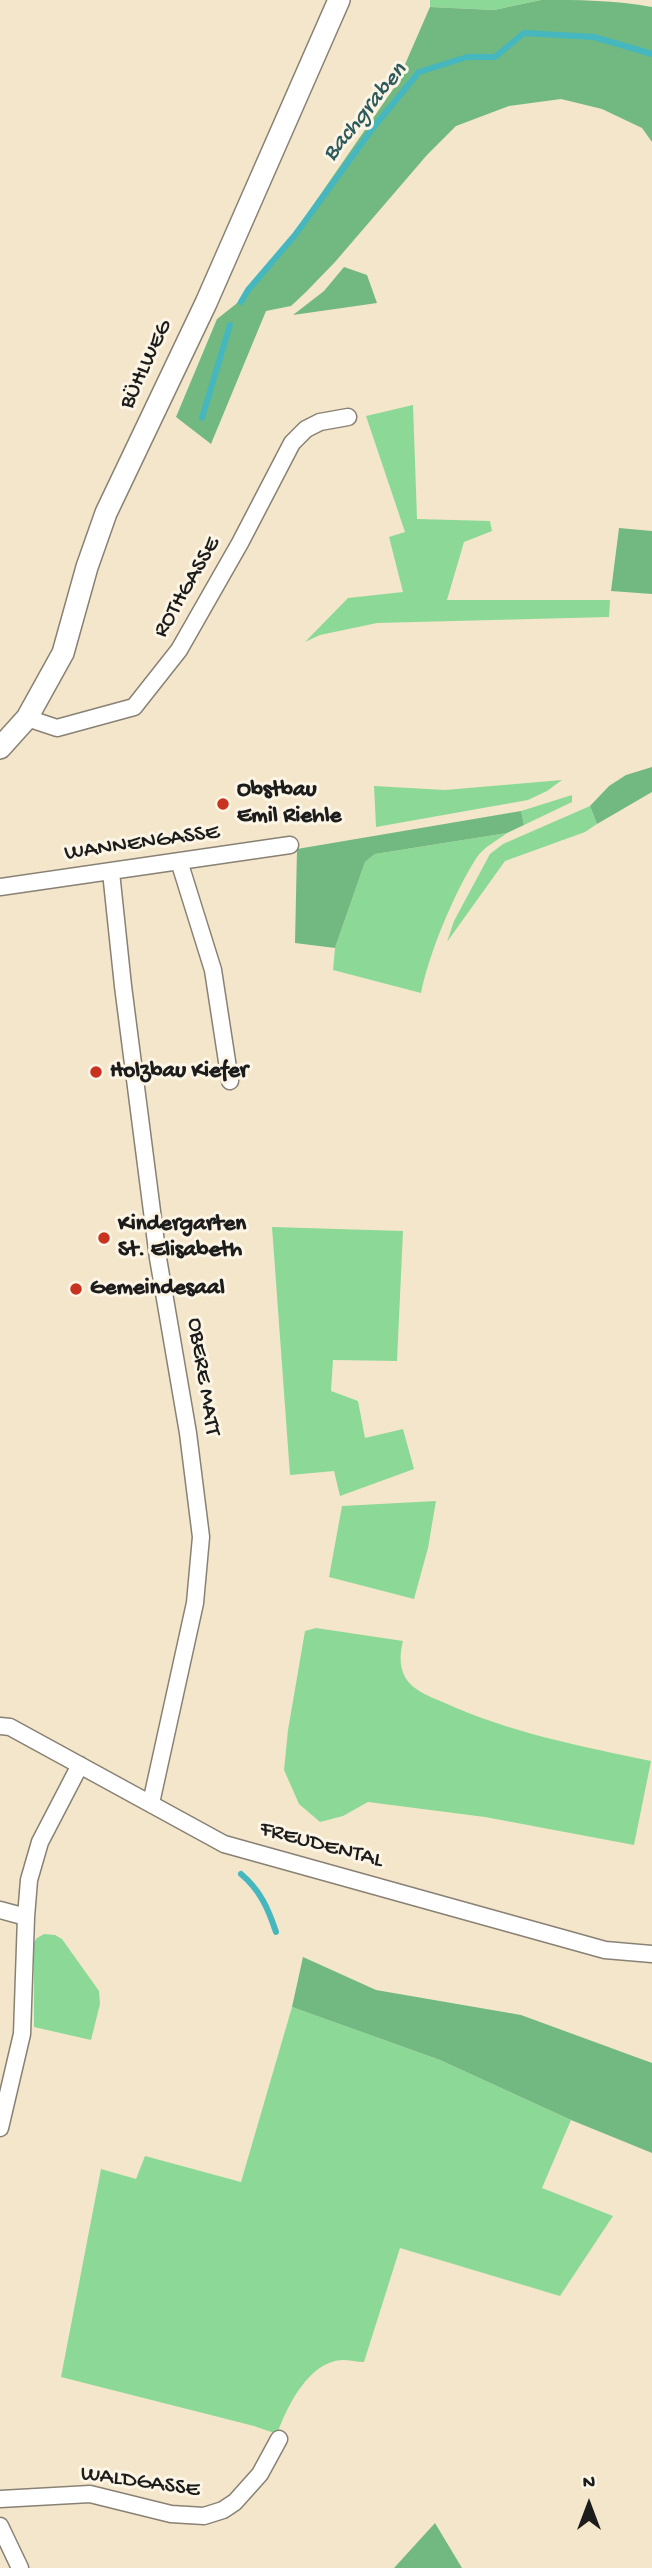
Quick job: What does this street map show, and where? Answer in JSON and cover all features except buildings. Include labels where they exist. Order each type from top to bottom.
[{"type":"street","name":"BÜHLWEG","points":[[0,748],[27,718],[63,653],[87,567],[106,513],[206,303],[339,0]]},
{"type":"street","name":"ROTHGASSE","points":[[27,718],[57,728],[134,707],[179,650],[240,543],[292,443],[306,429],[320,422],[348,416]]},
{"type":"street","name":"WANNENGASSE","points":[[0,887],[290,845]]},
{"type":"street","points":[[179,861],[213,970],[230,1081]]},
{"type":"street","name":"OBERE MATT","points":[[111,873],[158,1258],[188,1433],[201,1538],[195,1603],[151,1803]]},
{"type":"street","name":"FREUDENTAL","points":[[0,1726],[10,1727],[223,1844],[606,1950],[652,1954]]},
{"type":"street","points":[[0,2128],[22,2034],[29,1880],[40,1842],[80,1765]]},
{"type":"street","points":[[0,1910],[26,1917]]},
{"type":"street","name":"WALDGASSE","points":[[0,2499],[90,2494],[171,2514],[204,2516],[223,2510],[235,2502],[260,2474],[279,2439]]},
{"type":"street","points":[[0,2526],[20,2568]]},
{"type":"green space","points":[[430,0],[541,0],[494,10],[430,7]]},
{"type":"green space","points":[[541,0],[583,0],[652,7],[652,142],[642,128],[602,109],[561,99],[509,106],[456,126],[306,292],[291,306],[266,311],[211,444],[176,417],[217,319],[236,304],[291,237],[396,85],[430,7],[494,10]]},
{"type":"green space","points":[[344,267],[367,275],[377,303],[293,315],[324,291]]},
{"type":"green space","points":[[413,405],[417,519],[490,521],[492,531],[464,542],[447,600],[610,600],[609,617],[377,623],[320,635],[305,642],[348,598],[403,592],[389,537],[405,532],[366,416]]},
{"type":"green space","points":[[619,528],[652,531],[652,594],[611,591]]},
{"type":"green space","points":[[652,767],[652,792],[597,824],[590,806],[609,786],[626,775]]},
{"type":"green space","points":[[562,780],[528,800],[376,827],[374,786],[445,790]]},
{"type":"green space","points":[[572,795],[572,802],[524,825],[521,811]]},
{"type":"green space","points":[[590,806],[597,824],[585,832],[505,861],[447,942],[454,921],[490,854],[503,844]]},
{"type":"green space","points":[[521,811],[524,825],[507,833],[375,854],[365,862],[335,948],[295,943],[297,849]]},
{"type":"green space","points":[[507,833],[480,853],[469,871],[436,941],[421,993],[333,970],[335,948],[365,862],[375,854]]},
{"type":"green space","points":[[272,1227],[403,1231],[397,1361],[333,1360],[331,1391],[358,1401],[365,1438],[403,1429],[414,1469],[340,1496],[334,1471],[290,1475]]},
{"type":"green space","points":[[436,1501],[428,1548],[414,1599],[329,1577],[342,1506]]},
{"type":"green space","points":[[316,1628],[403,1641],[401,1664],[408,1682],[423,1693],[495,1723],[546,1738],[651,1761],[634,1845],[485,1817],[368,1802],[343,1816],[320,1822],[299,1804],[284,1770],[305,1631]]},
{"type":"green space","points":[[44,1934],[62,1939],[99,1991],[100,2004],[91,2040],[34,2027],[34,1942]]},
{"type":"green space","points":[[303,1957],[376,1990],[521,2015],[652,2063],[652,2153],[571,2120],[440,2060],[292,2007]]},
{"type":"green space","points":[[292,2007],[440,2060],[571,2120],[542,2188],[613,2216],[560,2296],[400,2248],[364,2362],[342,2360],[330,2363],[309,2377],[293,2399],[277,2434],[61,2377],[101,2169],[136,2179],[145,2156],[241,2182]]},
{"type":"green space","points":[[435,2523],[462,2568],[394,2568]]},
{"type":"waterway","name":"Bachgraben","points":[[241,302],[295,235],[373,128],[419,72],[467,57],[495,57],[524,33],[594,37],[652,54]]},
{"type":"waterway","name":"Bachgraben","points":[[202,418],[230,325]]},
{"type":"waterway","points":[[241,1874],[263,1900],[276,1932]]},
{"type":"place","name":"Obstbau Emil Riehle","points":[[223,804]]},
{"type":"place","name":"Holzbau Kiefer","points":[[96,1072]]},
{"type":"place","name":"Kindergarten St. Elisabeth","points":[[104,1238]]},
{"type":"place","name":"Gemeindesaal","points":[[76,1289]]}]
